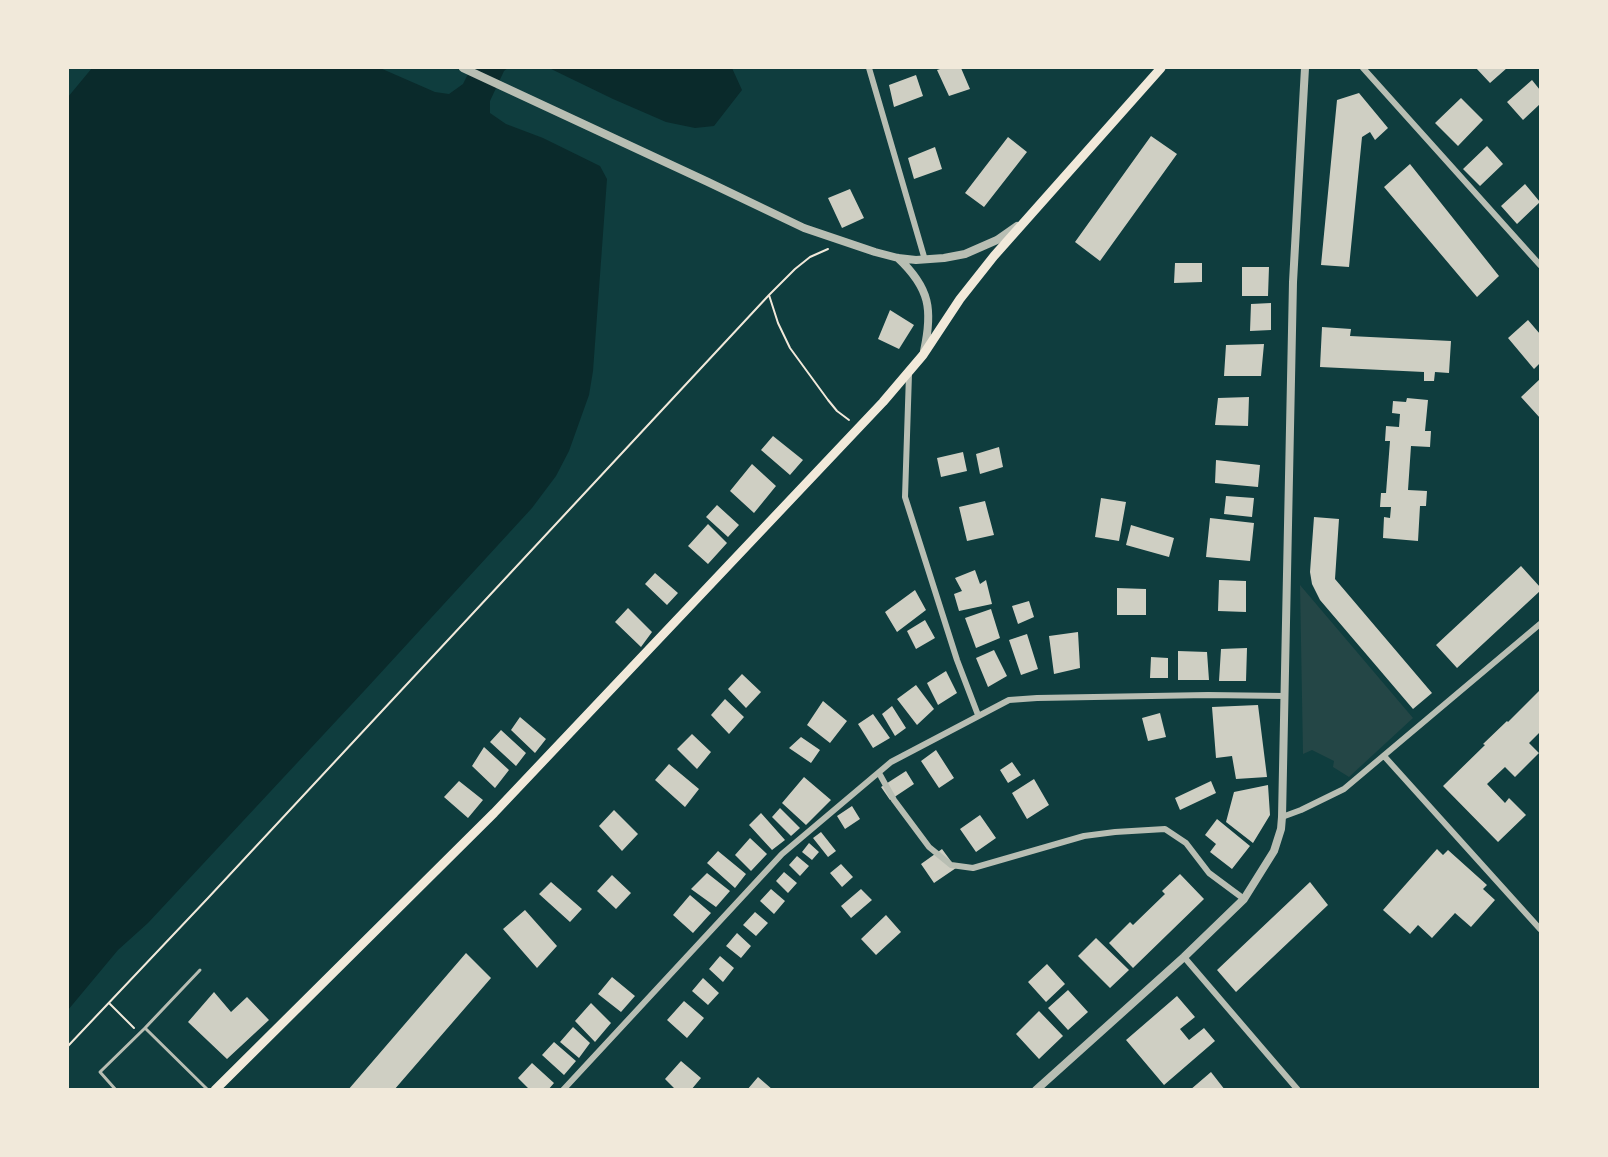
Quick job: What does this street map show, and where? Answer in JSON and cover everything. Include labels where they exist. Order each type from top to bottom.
[{"type":"main road","points":[[215,1089],[494,813],[860,427],[923,356],[975,279],[1161,68]]},
{"type":"street","points":[[463,68],[804,228],[898,258],[925,260],[965,254],[997,240],[1026,220]]},
{"type":"street","points":[[869,68],[925,260]]},
{"type":"street","points":[[1036,1089],[1184,957],[1244,899],[1274,851],[1281,829],[1293,282],[1305,68]]},
{"type":"street","points":[[1363,68],[1540,265]]},
{"type":"street","points":[[898,258],[908,267],[926,297],[929,309],[929,328],[923,356]]},
{"type":"street","points":[[909,374],[905,497],[957,660],[978,715]]},
{"type":"street","points":[[1282,817],[1344,789],[1540,624]]},
{"type":"street","points":[[563,1089],[782,854],[891,762],[1009,700],[1208,695],[1284,696]]},
{"type":"street","points":[[1384,756],[1540,929]]},
{"type":"street","points":[[879,773],[894,800],[929,847],[951,865],[974,868],[1084,836],[1165,830],[1186,843],[1209,873],[1244,899]]},
{"type":"street","points":[[1184,957],[1298,1089]]},
{"type":"lane","points":[[116,1089],[100,1072],[200,970]]},
{"type":"lane","points":[[145,1028],[208,1089]]},
{"type":"path","points":[[68,1046],[769,295],[810,257],[845,241]]},
{"type":"path","points":[[769,295],[778,323],[790,348],[837,411],[860,427]]},
{"type":"path","points":[[109,1003],[140,1033]]},
{"type":"shaded area","points":[[92,68],[380,68],[435,92],[449,94],[463,84],[471,68],[508,68],[504,71],[490,101],[490,113],[506,124],[543,138],[600,166],[607,179],[593,371],[589,395],[569,451],[556,476],[532,508],[148,923],[118,950],[68,1010],[68,97]]},
{"type":"shaded area","points":[[549,68],[732,68],[742,90],[714,126],[695,128],[666,122]]},
{"type":"shaded area","points":[[1300,585],[1413,718],[1349,777],[1333,767],[1334,761],[1312,750],[1303,754]]},
{"type":"building","points":[[961,68],[970,89],[949,96],[937,70]]},
{"type":"building","points":[[1476,68],[1507,68],[1490,83]]},
{"type":"building","points":[[916,75],[923,96],[894,107],[889,85]]},
{"type":"building","points":[[1532,80],[1540,90],[1540,104],[1523,120],[1507,102]]},
{"type":"building","points":[[1359,93],[1388,128],[1375,140],[1370,132],[1362,137],[1349,267],[1321,265],[1337,100]]},
{"type":"building","points":[[1461,98],[1483,120],[1458,146],[1435,123]]},
{"type":"building","points":[[1151,136],[1177,154],[1100,261],[1075,242]]},
{"type":"building","points":[[1008,137],[1027,152],[984,207],[965,193]]},
{"type":"building","points":[[1487,146],[1503,164],[1480,186],[1463,169]]},
{"type":"building","points":[[935,147],[942,169],[914,179],[908,158]]},
{"type":"building","points":[[1410,164],[1499,276],[1477,297],[1384,187]]},
{"type":"building","points":[[1525,184],[1540,202],[1517,224],[1501,206]]},
{"type":"building","points":[[850,189],[864,218],[842,228],[828,198]]},
{"type":"building","points":[[1175,263],[1202,263],[1202,282],[1174,283]]},
{"type":"building","points":[[1242,267],[1269,267],[1268,296],[1242,296]]},
{"type":"building","points":[[1271,303],[1271,330],[1250,331],[1251,304]]},
{"type":"building","points":[[890,310],[914,325],[899,349],[878,339]]},
{"type":"building","points":[[1528,320],[1540,334],[1540,363],[1534,369],[1508,338]]},
{"type":"building","points":[[1322,327],[1351,329],[1350,336],[1451,341],[1449,373],[1435,372],[1434,381],[1424,381],[1424,372],[1320,367]]},
{"type":"building","points":[[1264,344],[1261,376],[1224,376],[1226,345]]},
{"type":"building","points":[[1540,379],[1540,418],[1521,397]]},
{"type":"building","points":[[1249,397],[1248,426],[1215,425],[1218,398]]},
{"type":"building","points":[[1407,398],[1428,400],[1425,431],[1431,431],[1430,447],[1411,446],[1408,490],[1427,491],[1426,506],[1420,506],[1418,541],[1383,538],[1384,517],[1390,518],[1391,507],[1380,507],[1381,493],[1386,493],[1390,441],[1385,441],[1386,426],[1399,427],[1400,414],[1392,413],[1393,401],[1406,402]]},
{"type":"building","points":[[773,436],[803,460],[790,475],[761,450]]},
{"type":"building","points":[[999,447],[1003,467],[980,474],[976,454]]},
{"type":"building","points":[[963,452],[967,471],[941,477],[937,458]]},
{"type":"building","points":[[1216,460],[1260,465],[1258,487],[1215,483]]},
{"type":"building","points":[[752,464],[776,486],[754,513],[730,491]]},
{"type":"building","points":[[1226,496],[1254,498],[1252,517],[1224,514]]},
{"type":"building","points":[[1101,498],[1126,502],[1119,541],[1095,537]]},
{"type":"building","points":[[985,501],[994,535],[967,541],[959,507]]},
{"type":"building","points":[[717,505],[739,525],[728,537],[706,517]]},
{"type":"building","points":[[1314,517],[1339,519],[1335,579],[1432,693],[1413,709],[1320,600],[1312,584],[1310,572]]},
{"type":"building","points":[[1210,518],[1254,523],[1250,561],[1206,557]]},
{"type":"building","points":[[708,524],[727,543],[708,564],[688,546]]},
{"type":"building","points":[[1131,525],[1174,538],[1169,557],[1126,545]]},
{"type":"building","points":[[1521,566],[1540,587],[1540,591],[1457,668],[1436,645]]},
{"type":"building","points":[[975,570],[980,584],[986,580],[992,604],[959,611],[954,594],[962,591],[955,578]]},
{"type":"building","points":[[655,573],[678,593],[667,605],[645,584]]},
{"type":"building","points":[[1219,580],[1246,581],[1246,612],[1218,611]]},
{"type":"building","points":[[1117,588],[1146,589],[1146,615],[1117,615]]},
{"type":"building","points":[[915,590],[926,610],[897,632],[885,612]]},
{"type":"building","points":[[1029,601],[1034,617],[1018,624],[1012,606]]},
{"type":"building","points":[[628,608],[652,632],[641,647],[615,622]]},
{"type":"building","points":[[991,609],[1000,638],[976,648],[965,618]]},
{"type":"building","points":[[925,620],[935,638],[916,649],[907,631]]},
{"type":"building","points":[[1078,632],[1080,668],[1054,674],[1049,636]]},
{"type":"building","points":[[1027,634],[1038,669],[1021,675],[1009,640]]},
{"type":"building","points":[[1247,648],[1246,681],[1219,681],[1221,649]]},
{"type":"building","points":[[994,650],[1007,676],[988,687],[976,658]]},
{"type":"building","points":[[1178,651],[1207,652],[1209,680],[1178,680]]},
{"type":"building","points":[[1151,657],[1168,658],[1168,678],[1150,678]]},
{"type":"building","points":[[946,671],[957,693],[938,705],[927,683]]},
{"type":"building","points":[[742,674],[761,692],[746,708],[728,689]]},
{"type":"building","points":[[916,685],[934,709],[917,725],[897,699]]},
{"type":"building","points":[[1540,690],[1540,732],[1529,743],[1539,753],[1515,777],[1505,767],[1487,784],[1505,803],[1509,798],[1526,815],[1498,842],[1443,786]]},
{"type":"building","points":[[725,699],[744,717],[729,734],[711,715]]},
{"type":"building","points":[[823,701],[847,721],[830,743],[807,725]]},
{"type":"building","points":[[1258,705],[1267,777],[1236,779],[1232,756],[1216,758],[1212,707]]},
{"type":"building","points":[[892,706],[906,728],[895,736],[882,714]]},
{"type":"building","points":[[1160,713],[1166,737],[1148,741],[1142,718]]},
{"type":"building","points":[[873,714],[890,738],[873,748],[858,724]]},
{"type":"building","points":[[520,717],[546,739],[535,753],[511,730]]},
{"type":"building","points":[[501,730],[526,753],[516,766],[490,742]]},
{"type":"building","points":[[692,734],[711,752],[697,769],[677,749]]},
{"type":"building","points":[[801,737],[820,750],[811,763],[789,748]]},
{"type":"building","points":[[484,747],[509,770],[495,788],[472,766]]},
{"type":"building","points":[[936,750],[954,778],[939,788],[921,761]]},
{"type":"building","points":[[1012,762],[1021,775],[1008,783],[1000,770]]},
{"type":"building","points":[[669,764],[699,789],[685,807],[655,780]]},
{"type":"building","points":[[906,771],[914,784],[890,800],[881,787]]},
{"type":"building","points":[[804,777],[831,800],[806,825],[782,803]]},
{"type":"building","points":[[1034,779],[1049,805],[1027,819],[1012,793]]},
{"type":"building","points":[[459,781],[483,800],[468,818],[444,797]]},
{"type":"building","points":[[1211,781],[1216,793],[1180,810],[1175,798]]},
{"type":"building","points":[[1268,785],[1270,815],[1253,843],[1226,822],[1234,792]]},
{"type":"building","points":[[852,806],[860,819],[845,829],[837,816]]},
{"type":"building","points":[[780,808],[800,828],[791,836],[772,817]]},
{"type":"building","points":[[614,810],[638,834],[622,851],[599,826]]},
{"type":"building","points":[[761,813],[785,840],[772,850],[749,825]]},
{"type":"building","points":[[980,815],[996,838],[976,852],[960,829]]},
{"type":"building","points":[[1217,819],[1250,846],[1232,869],[1210,852],[1216,844],[1205,835]]},
{"type":"building","points":[[821,832],[836,851],[828,857],[813,838]]},
{"type":"building","points":[[750,838],[767,854],[751,871],[735,855]]},
{"type":"building","points":[[809,843],[819,852],[812,860],[802,852]]},
{"type":"building","points":[[942,849],[956,868],[934,883],[921,864]]},
{"type":"building","points":[[1437,849],[1443,855],[1448,850],[1487,885],[1483,889],[1495,900],[1471,927],[1455,913],[1432,938],[1418,925],[1410,934],[1383,910]]},
{"type":"building","points":[[718,851],[746,874],[735,888],[707,863]]},
{"type":"building","points":[[797,856],[809,866],[800,876],[789,865]]},
{"type":"building","points":[[841,864],[853,877],[842,887],[830,873]]},
{"type":"building","points":[[784,872],[797,883],[788,893],[776,881]]},
{"type":"building","points":[[707,873],[730,891],[716,907],[691,889]]},
{"type":"building","points":[[1180,874],[1204,899],[1133,968],[1109,943],[1130,922],[1133,925],[1165,894],[1162,891]]},
{"type":"building","points":[[612,875],[631,893],[616,909],[597,891]]},
{"type":"building","points":[[551,882],[582,909],[570,922],[539,894]]},
{"type":"building","points":[[1310,882],[1328,905],[1236,992],[1217,970]]},
{"type":"building","points":[[771,889],[785,901],[774,914],[760,901]]},
{"type":"building","points":[[861,889],[872,900],[851,918],[841,906]]},
{"type":"building","points":[[690,895],[711,913],[693,933],[673,915]]},
{"type":"building","points":[[525,910],[557,946],[537,968],[503,929]]},
{"type":"building","points":[[755,912],[768,923],[756,936],[743,925]]},
{"type":"building","points":[[886,915],[901,932],[876,955],[861,939]]},
{"type":"building","points":[[737,933],[751,946],[741,958],[726,946]]},
{"type":"building","points":[[1096,938],[1129,970],[1110,988],[1078,956]]},
{"type":"building","points":[[466,953],[491,978],[394,1090],[348,1090]]},
{"type":"building","points":[[720,956],[734,968],[723,982],[709,969]]},
{"type":"building","points":[[1047,964],[1065,984],[1046,1002],[1028,982]]},
{"type":"building","points":[[612,977],[635,996],[621,1012],[598,994]]},
{"type":"building","points":[[703,978],[719,993],[708,1005],[692,991]]},
{"type":"building","points":[[1068,990],[1088,1012],[1068,1030],[1048,1008]]},
{"type":"building","points":[[214,992],[231,1012],[247,997],[269,1020],[227,1059],[188,1022]]},
{"type":"building","points":[[1177,996],[1195,1017],[1180,1029],[1189,1040],[1204,1028],[1215,1041],[1164,1085],[1126,1040]]},
{"type":"building","points":[[684,1001],[704,1018],[687,1038],[667,1020]]},
{"type":"building","points":[[591,1003],[611,1023],[595,1042],[575,1021]]},
{"type":"building","points":[[1039,1011],[1063,1036],[1039,1059],[1016,1034]]},
{"type":"building","points":[[573,1027],[590,1043],[579,1058],[560,1042]]},
{"type":"building","points":[[554,1042],[576,1061],[564,1075],[542,1055]]},
{"type":"building","points":[[681,1061],[701,1078],[691,1090],[676,1090],[665,1079]]},
{"type":"building","points":[[532,1063],[554,1083],[548,1090],[530,1090],[518,1078]]},
{"type":"building","points":[[1211,1072],[1225,1090],[1190,1090]]},
{"type":"building","points":[[758,1077],[773,1090],[747,1090]]}]
